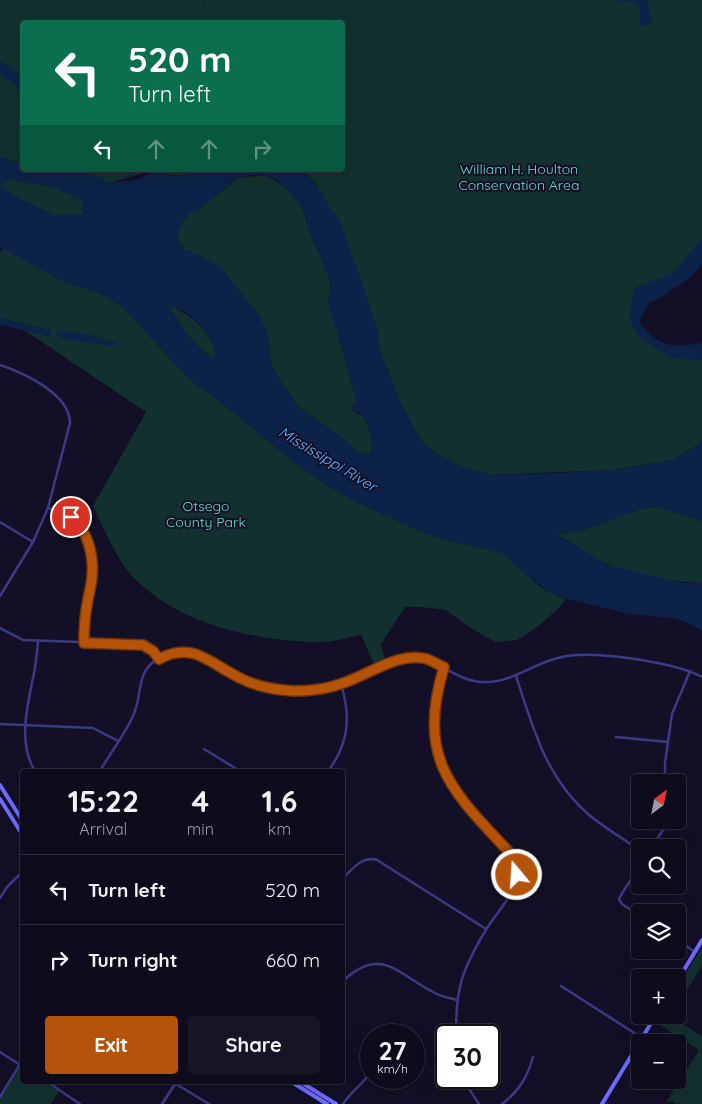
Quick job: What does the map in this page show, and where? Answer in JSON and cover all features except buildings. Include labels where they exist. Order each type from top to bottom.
[{"type":"main road","points":[[0,785],[20,817]]},
{"type":"main road","points":[[0,798],[20,831]]},
{"type":"main road","points":[[685,969],[702,940]]},
{"type":"main road","points":[[602,1104],[631,1056]]},
{"type":"main road","points":[[295,1084],[327,1104]]},
{"type":"main road","points":[[304,1084],[336,1104]]},
{"type":"street","points":[[0,365],[33,379],[64,403],[70,415],[70,423],[48,508],[33,542],[0,596]]},
{"type":"street","points":[[48,508],[71,517],[83,529],[87,538],[92,565],[84,643]]},
{"type":"street","points":[[0,522],[33,542]]},
{"type":"street","points":[[0,628],[20,640],[143,645],[153,651],[159,659]]},
{"type":"street","points":[[33,769],[27,756],[26,726],[28,700],[35,672],[38,642]]},
{"type":"street","points":[[101,769],[134,714],[141,678],[149,667],[159,659],[179,651],[197,654],[248,682],[283,690],[313,690],[341,684],[404,659],[424,659],[471,681],[481,682],[492,682],[516,676],[558,658],[585,654],[669,666],[702,677]]},
{"type":"street","points":[[444,667],[436,696],[434,716],[435,736],[440,760],[449,782],[457,794],[511,854],[516,864],[517,875],[513,887],[486,929],[466,966],[457,1000],[456,1024]]},
{"type":"street","points":[[665,774],[664,763],[672,714],[690,672]]},
{"type":"street","points":[[516,676],[541,749],[562,785],[590,816],[631,844]]},
{"type":"street","points":[[329,769],[340,754],[347,729],[347,708],[341,684]]},
{"type":"street","points":[[0,724],[93,728],[118,741]]},
{"type":"street","points":[[616,737],[668,742]]},
{"type":"street","points":[[204,749],[237,769]]},
{"type":"street","points":[[345,876],[362,860],[370,858],[380,861],[486,929]]},
{"type":"street","points":[[0,898],[7,887],[20,874]]},
{"type":"street","points":[[631,878],[620,895],[619,900],[631,910]]},
{"type":"street","points":[[686,946],[695,952]]},
{"type":"street","points":[[345,980],[360,967],[370,964],[382,964],[396,969],[433,992],[457,1000]]},
{"type":"street","points":[[561,986],[636,1034]]},
{"type":"street","points":[[0,1052],[20,1065]]},
{"type":"street","points":[[502,1104],[514,1095],[522,1085],[533,1057]]},
{"type":"street","points":[[0,1096],[20,1067]]},
{"type":"street","points":[[50,1084],[80,1104]]},
{"type":"street","points":[[162,1104],[175,1084]]},
{"type":"street","points":[[179,1084],[209,1104]]},
{"type":"street","points":[[343,1104],[351,1092],[360,1084]]},
{"type":"street","points":[[469,1089],[479,1104]]},
{"type":"green space","name":"William H. Houlton Conservation Area","points":[[0,0],[702,0],[702,252],[642,303],[637,323],[652,339],[702,357],[702,441],[672,460],[612,470],[489,475],[461,466],[436,454],[421,441],[400,402],[377,344],[378,334],[315,183],[303,172],[345,172],[345,20],[20,20],[20,163],[0,157]]},
{"type":"green space","points":[[88,172],[146,172],[111,183]]},
{"type":"green space","points":[[146,172],[192,172],[183,176]]},
{"type":"green space","points":[[264,175],[284,186],[299,203],[312,239],[329,276],[330,292],[328,298],[357,402],[352,407],[353,411],[363,416],[367,424],[371,439],[371,453],[355,451],[344,439],[298,407],[275,373],[270,359],[270,343],[258,315],[221,268],[185,250],[179,242],[177,234],[184,219],[191,212],[199,209],[238,178]]},
{"type":"green space","points":[[7,180],[54,187],[82,200],[84,203],[81,209],[85,214],[54,215],[22,200],[0,186],[1,183]]},
{"type":"green space","name":"Otsego County Park","points":[[3,248],[63,281],[100,293],[123,307],[188,378],[294,462],[327,485],[355,501],[436,537],[503,553],[539,586],[566,599],[560,607],[536,628],[517,640],[496,642],[470,628],[446,610],[405,607],[381,644],[386,664],[376,668],[361,635],[317,642],[272,639],[229,630],[188,615],[168,605],[150,593],[128,571],[111,544],[93,506],[146,412],[24,330],[48,336],[51,331],[0,318],[0,253]]},
{"type":"green space","points":[[171,305],[194,320],[206,332],[211,340],[216,357],[210,356],[197,346],[174,315],[170,307]]},
{"type":"green space","points":[[658,507],[702,521],[702,582],[655,578],[620,569],[597,559],[558,536],[558,534],[583,530],[640,509]]},
{"type":"green space","points":[[702,947],[702,965],[686,992],[686,973]]},
{"type":"green space","points":[[658,1024],[683,1024],[702,1036],[702,1104],[676,1104],[671,1101],[665,1104],[674,1089],[686,1089],[686,1071],[699,1050],[686,1042],[686,1034],[674,1034]]},
{"type":"green space","points":[[19,1069],[20,1084],[48,1084],[59,1091],[51,1104],[0,1104],[0,1099]]},
{"type":"water","points":[[615,0],[647,0],[652,21],[646,27],[640,24],[640,8],[634,3]]},
{"type":"water","points":[[0,61],[20,75],[20,95],[16,85],[0,74]]},
{"type":"water","name":"Mississippi River","points":[[0,157],[20,163],[20,172],[88,172],[111,183],[139,179],[150,172],[167,172],[171,175],[183,176],[192,172],[303,172],[314,183],[340,222],[378,332],[377,344],[400,402],[421,441],[436,454],[461,466],[489,475],[558,473],[612,470],[672,460],[702,441],[702,521],[658,507],[640,509],[583,530],[559,534],[558,536],[609,565],[683,583],[702,582],[702,631],[686,622],[673,618],[629,614],[571,600],[549,592],[514,565],[503,553],[436,537],[355,501],[327,485],[294,462],[188,378],[123,307],[100,293],[63,281],[0,247],[0,185],[22,200],[54,215],[85,214],[81,209],[84,203],[82,200],[54,187],[7,180],[0,184]],"holes":[[[264,175],[275,179],[288,189],[305,214],[309,231],[331,284],[328,305],[357,402],[351,409],[361,414],[367,422],[371,438],[371,453],[355,451],[344,439],[298,407],[275,373],[270,359],[270,343],[266,329],[258,315],[221,268],[215,263],[185,250],[179,242],[177,234],[184,219],[191,212],[199,209],[237,178]],[[170,306],[185,312],[200,325],[211,341],[216,357],[205,354],[195,344]]]},
{"type":"water","points":[[702,238],[702,264],[691,277],[649,303],[639,322],[653,337],[667,344],[702,343],[702,360],[670,358],[638,337],[629,318],[634,288],[673,273]]},
{"type":"water","points":[[0,318],[49,330],[52,334],[48,336],[0,325]]},
{"type":"water","points":[[60,331],[93,335],[116,343],[111,346],[60,338],[56,334]]},
{"type":"waterway","points":[[203,0],[211,20]]},
{"type":"route","points":[[71,517],[80,524],[87,538],[92,565],[92,580],[86,611],[84,643],[143,645],[150,648],[159,659],[173,652],[189,652],[197,654],[248,682],[266,687],[296,691],[313,690],[341,684],[404,659],[429,660],[444,667],[436,696],[434,726],[444,772],[470,811],[511,854],[516,864],[517,875]]}]
